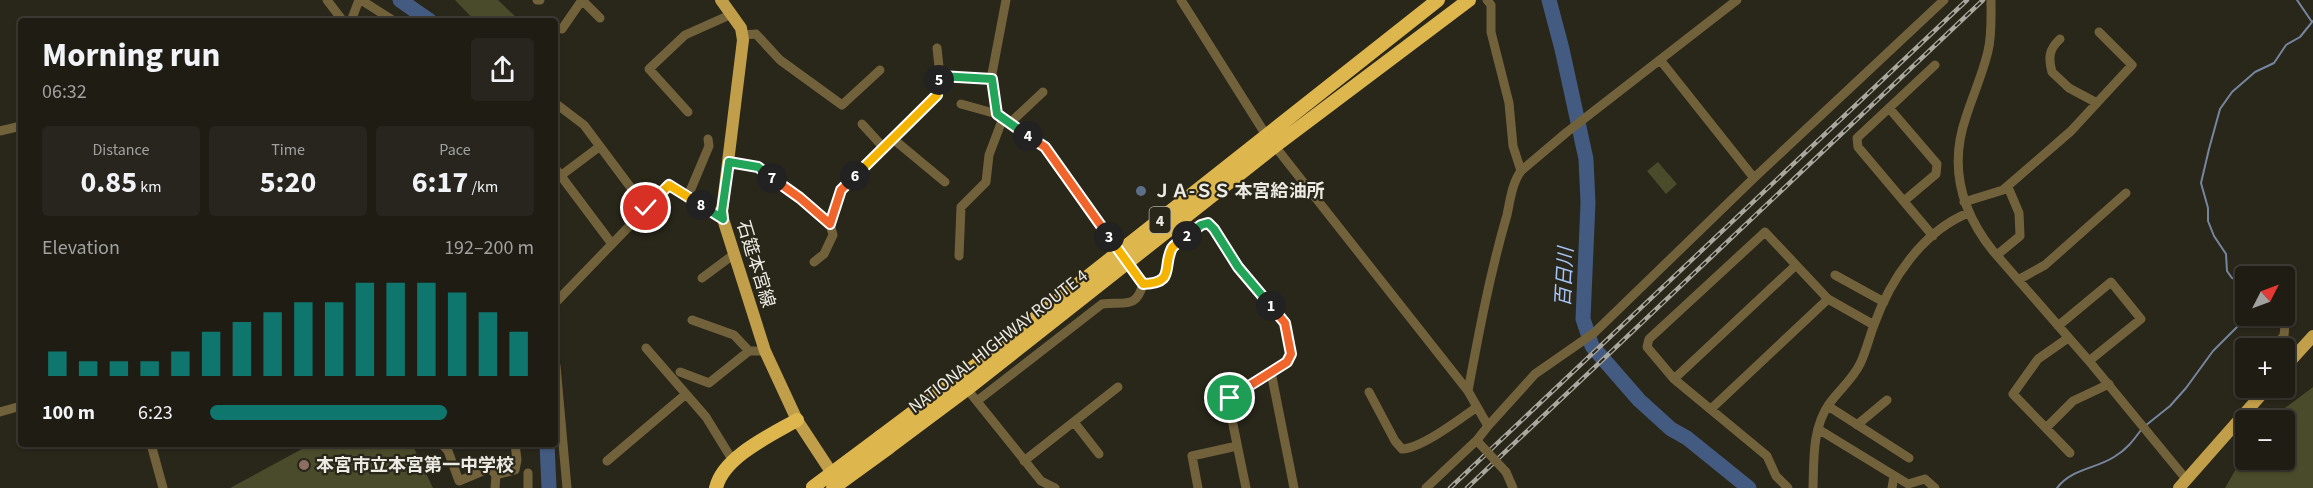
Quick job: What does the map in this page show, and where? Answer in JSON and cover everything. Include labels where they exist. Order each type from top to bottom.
[{"type":"highway","name":"NATIONAL HIGHWAY ROUTE 4","points":[[813,488],[967,389],[1438,0]]},
{"type":"highway","name":"NATIONAL HIGHWAY ROUTE 4","points":[[1270,141],[1469,0]]},
{"type":"highway","name":"NATIONAL HIGHWAY ROUTE 4","points":[[833,488],[884,442],[1124,258]]},
{"type":"highway","points":[[716,488],[718,478],[733,461],[763,439],[797,420]]},
{"type":"main road","name":"石筵本宮線","points":[[728,5],[742,34],[741,63],[722,211],[723,219],[765,351],[797,420],[842,488]]},
{"type":"main road","points":[[2295,356],[2313,336]]},
{"type":"main road","points":[[2183,484],[2258,398]]},
{"type":"street","points":[[327,0],[341,18]]},
{"type":"street","points":[[353,17],[360,0],[389,18]]},
{"type":"street","points":[[562,29],[582,0],[600,18]]},
{"type":"street","points":[[959,256],[962,207],[986,182],[989,156],[1003,118],[992,79],[1006,0]]},
{"type":"street","points":[[1181,0],[1270,141],[1468,391],[1488,426]]},
{"type":"street","points":[[1487,0],[1491,5],[1491,32],[1509,103],[1514,146],[1521,171]]},
{"type":"street","points":[[1468,391],[1502,231],[1516,180],[1521,171],[1567,132],[1737,0]]},
{"type":"street","points":[[1426,488],[1478,441],[1488,426],[1535,374],[1594,333],[1754,178],[1944,0]]},
{"type":"street","points":[[1991,0],[1989,48],[1965,118],[1957,155],[1964,202],[1968,213],[1980,234],[1997,255],[2144,427],[2183,484]]},
{"type":"street","points":[[688,112],[649,69],[685,36],[728,5]]},
{"type":"street","points":[[1964,202],[2008,187],[2071,131],[2132,65],[2099,32]]},
{"type":"street","points":[[742,34],[756,34],[780,60],[842,105],[880,70]]},
{"type":"street","points":[[2060,39],[2049,53],[2052,72],[2069,88],[2097,103]]},
{"type":"street","points":[[814,262],[824,254],[833,235],[830,224],[841,190],[937,95],[940,76],[937,48]]},
{"type":"street","points":[[1661,61],[1754,178]]},
{"type":"street","points":[[1933,236],[1858,147],[1857,138],[1935,65]]},
{"type":"street","points":[[940,76],[992,79]]},
{"type":"street","points":[[1003,118],[1043,92]]},
{"type":"street","points":[[961,104],[1003,118],[1045,147],[1143,284]]},
{"type":"street","points":[[558,105],[584,125],[646,208]]},
{"type":"street","points":[[1889,108],[1937,164],[1936,174],[1904,201]]},
{"type":"street","points":[[862,124],[883,147]]},
{"type":"street","points":[[0,131],[18,127]]},
{"type":"street","points":[[892,138],[945,182]]},
{"type":"street","points":[[688,196],[709,146],[708,139]]},
{"type":"street","points":[[558,173],[599,147]]},
{"type":"street","points":[[729,162],[758,167],[830,224]]},
{"type":"street","points":[[558,175],[612,244]]},
{"type":"street","points":[[558,300],[669,185],[723,219]]},
{"type":"street","points":[[1997,255],[2020,236],[2019,213],[2008,187]]},
{"type":"street","points":[[2018,280],[2045,265],[2126,193]]},
{"type":"street","points":[[1813,488],[1815,441],[1818,429],[1828,406],[1860,364],[1891,287],[1913,254],[1947,223],[1968,213]]},
{"type":"street","points":[[1143,284],[1152,284],[1162,279],[1167,271],[1172,248],[1193,231],[1208,223],[1247,278],[1285,323],[1291,354],[1287,362],[1230,398],[1229,405],[1246,488]]},
{"type":"street","points":[[1788,488],[1776,476],[1767,456],[1674,379],[1647,347],[1649,339],[1765,232],[1828,299],[1874,325]]},
{"type":"street","points":[[702,278],[733,255]]},
{"type":"street","points":[[1674,379],[1796,265]]},
{"type":"street","points":[[1835,275],[1884,302]]},
{"type":"street","points":[[2058,326],[2111,282],[2141,319],[2089,361]]},
{"type":"street","points":[[977,401],[1102,304],[1126,304],[1133,301],[1138,297],[1143,284]]},
{"type":"street","points":[[1711,409],[1828,299]]},
{"type":"street","points":[[692,320],[734,335],[749,351]]},
{"type":"street","points":[[2068,338],[2038,359],[2013,394],[2070,453]]},
{"type":"street","points":[[646,348],[706,417],[733,461]]},
{"type":"street","points":[[680,372],[709,383],[749,351],[765,351]]},
{"type":"street","points":[[1271,372],[1294,488]]},
{"type":"street","points":[[2046,428],[2073,401],[2109,384]]},
{"type":"street","points":[[1024,461],[1118,387]]},
{"type":"street","points":[[558,388],[567,488]]},
{"type":"street","points":[[967,389],[1041,481],[1055,488]]},
{"type":"street","points":[[1369,392],[1395,441],[1402,449],[1442,431],[1477,407]]},
{"type":"street","points":[[607,460],[686,394]]},
{"type":"street","points":[[1857,425],[1887,400]]},
{"type":"street","points":[[1828,406],[1909,458]]},
{"type":"street","points":[[0,412],[18,407]]},
{"type":"street","points":[[1074,422],[1099,454]]},
{"type":"street","points":[[1818,429],[1894,476],[1911,484],[1925,479],[1935,488]]},
{"type":"street","points":[[1478,441],[1506,472],[1513,488]]},
{"type":"street","points":[[1198,488],[1192,456],[1237,446]]},
{"type":"street","points":[[152,447],[163,488]]},
{"type":"street","points":[[445,447],[459,481],[490,468],[496,476],[495,488]]},
{"type":"street","points":[[496,476],[515,470],[517,460],[515,447]]},
{"type":"street","points":[[528,473],[528,488]]},
{"type":"street","points":[[1892,488],[1894,476]]},
{"type":"green space","points":[[455,0],[498,0],[517,18],[472,18]]},
{"type":"green space","points":[[1658,162],[1677,184],[1666,194],[1647,171]]},
{"type":"green space","points":[[2313,387],[2313,488],[2225,488],[2235,470],[2295,470],[2295,410],[2282,410]]},
{"type":"green space","points":[[305,447],[412,447],[433,488],[230,488]]},
{"type":"waterway","points":[[400,0],[426,18]]},
{"type":"waterway","name":"百日川","points":[[1549,0],[1586,159],[1588,203],[1583,319],[1592,346],[1639,400],[1671,429],[1687,438],[1749,488]]},
{"type":"waterway","points":[[2297,0],[2312,22]]},
{"type":"waterway","points":[[2235,280],[2227,271],[2226,254],[2214,236],[2208,221],[2208,208],[2201,183],[2220,109],[2232,92],[2255,72],[2274,63],[2286,45],[2300,37],[2313,21]]},
{"type":"waterway","points":[[2145,426],[2170,406],[2213,351],[2238,326]]},
{"type":"waterway","points":[[2057,488],[2076,473],[2107,461],[2118,454],[2141,430]]},
{"type":"waterway","points":[[547,447],[549,488]]},
{"type":"railway","points":[[1450,488],[1967,0]]},
{"type":"railway","points":[[1467,488],[1983,0]]},
{"type":"place","name":"ＪＡ-ＳＳ 本宮給油所","points":[[1141,191]]},
{"type":"place","name":"本宮市立本宮第一中学校","points":[[304,465]]},
{"type":"route","points":[[646,208],[669,185],[723,219],[722,211],[729,162],[758,167],[830,224],[841,190],[937,95],[940,76],[992,79],[997,114],[1045,147],[1143,284],[1152,284],[1162,279],[1167,271],[1172,248],[1201,225],[1208,223],[1238,267],[1285,323],[1290,358],[1230,398]]}]
